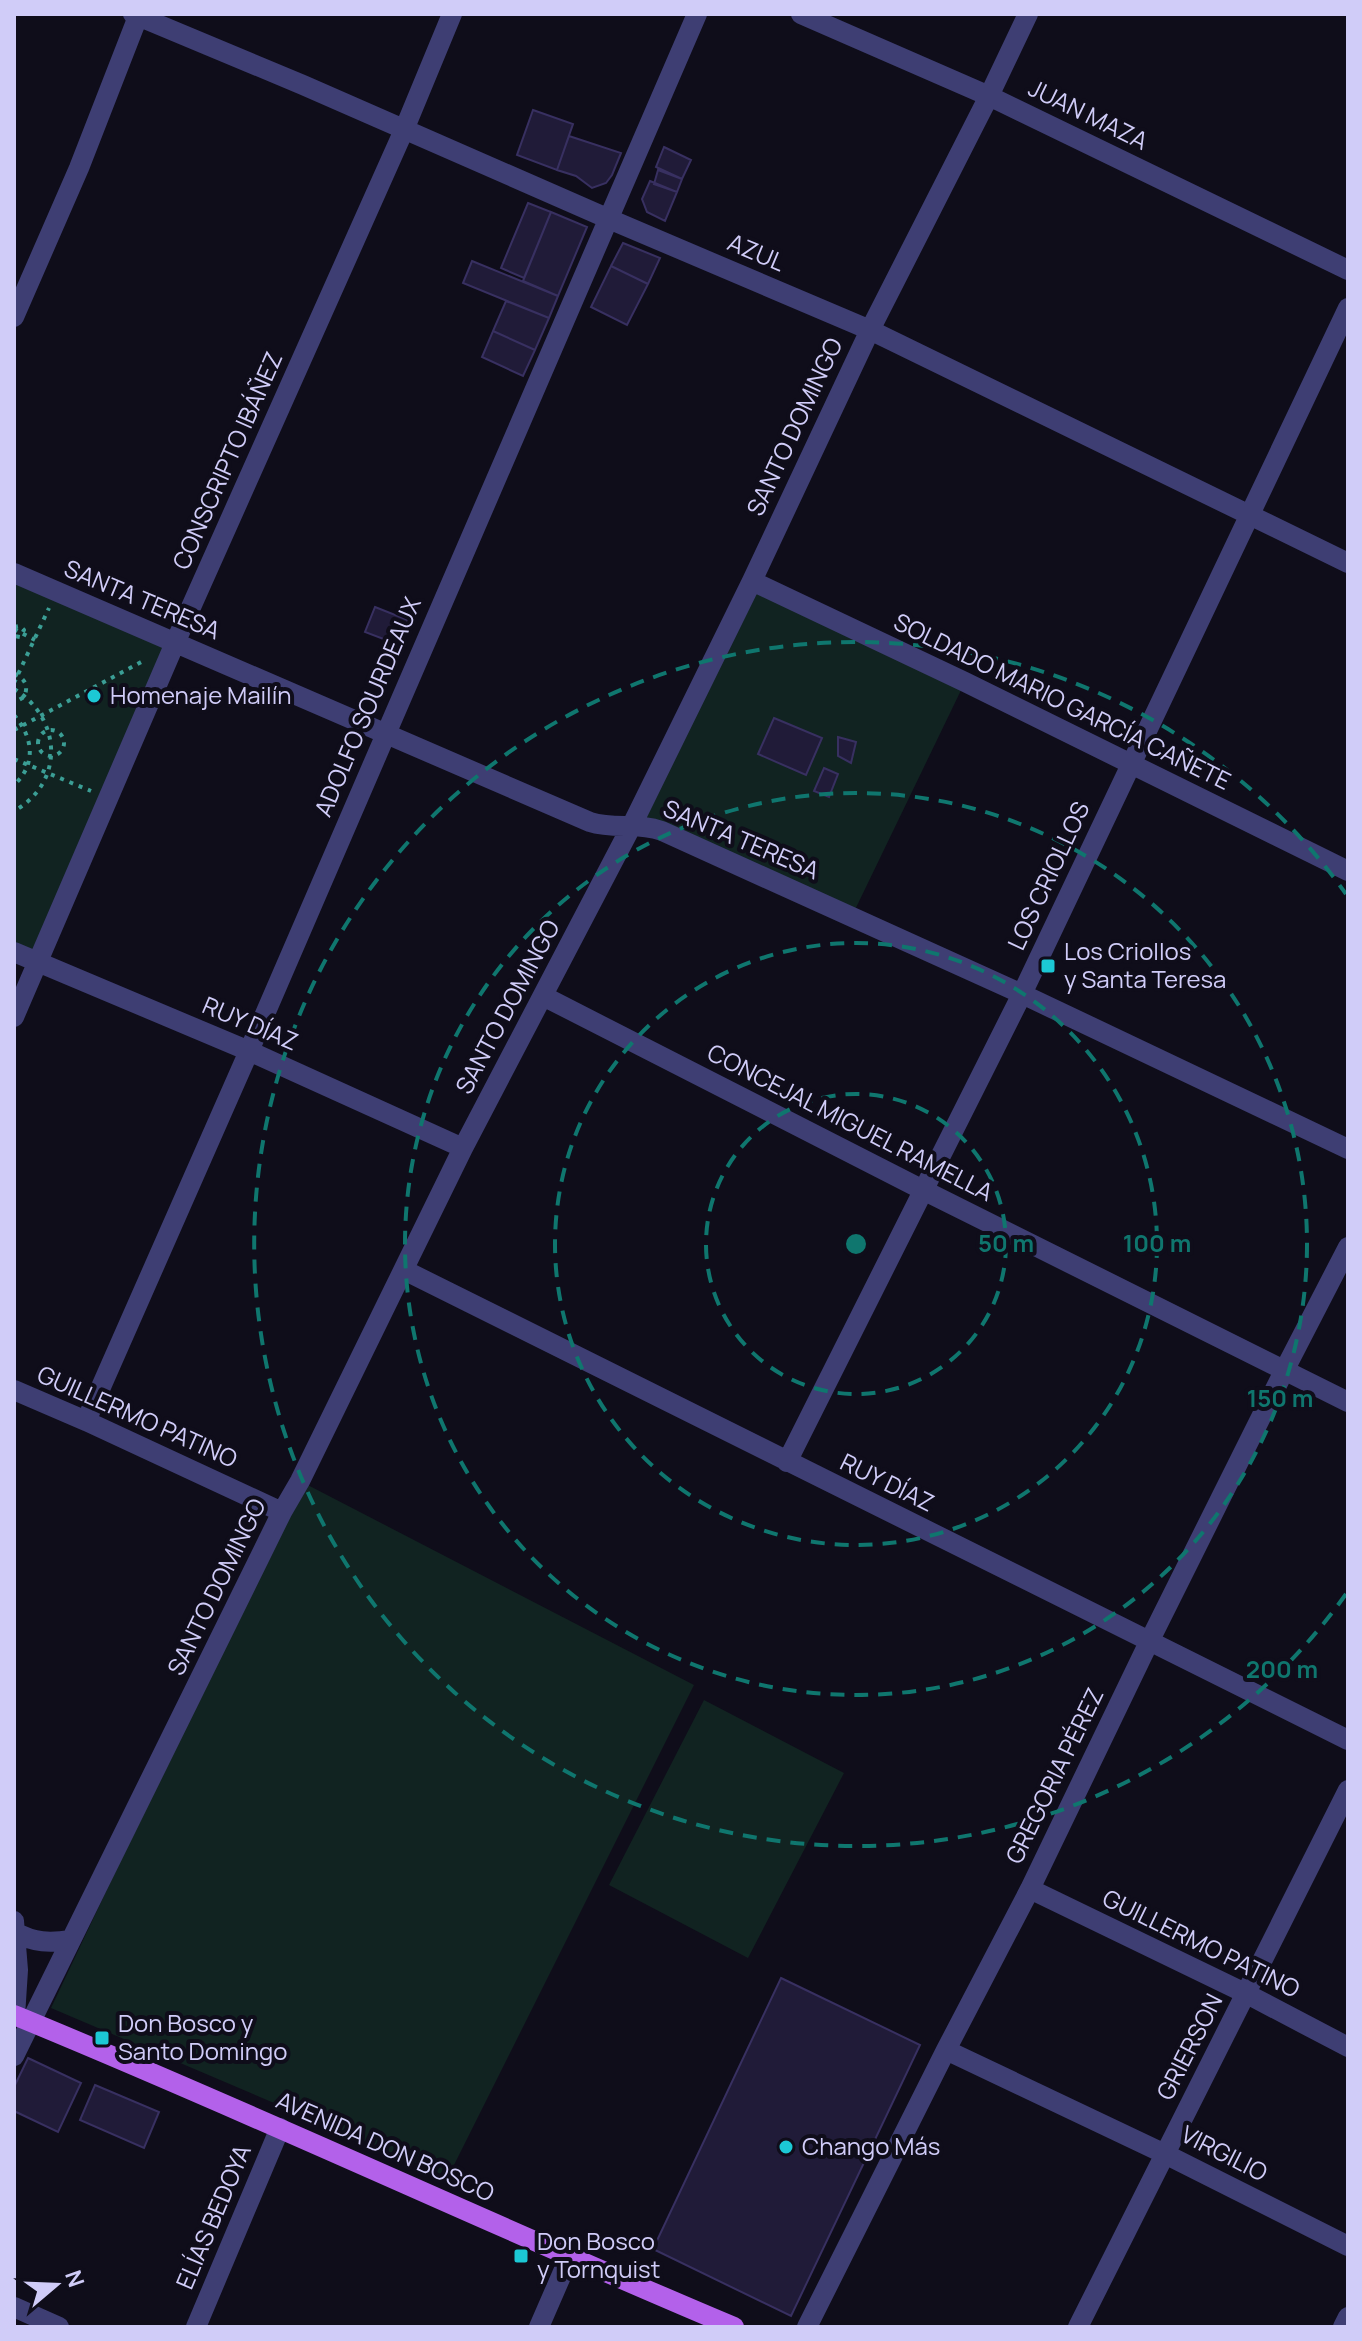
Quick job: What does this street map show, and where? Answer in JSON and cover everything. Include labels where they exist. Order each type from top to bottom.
[{"type":"main road","name":"AVENIDA DON BOSCO","points":[[20,2018],[734,2327]]},
{"type":"street","name":"CONSCRIPTO IBÁÑEZ","points":[[14,1017],[175,643],[404,130],[452,14]]},
{"type":"street","name":"ADOLFO SOURDEAUX","points":[[86,1421],[697,14]]},
{"type":"street","name":"JUAN MAZA","points":[[801,14],[989,96],[1348,270]]},
{"type":"street","name":"SANTO DOMINGO","points":[[14,2056],[20,2018],[71,1940],[463,1148],[632,825],[752,581],[870,330],[1028,14]]},
{"type":"street","name":"AZUL","points":[[137,15],[870,330],[1348,563]]},
{"type":"street","points":[[14,317],[79,168],[137,15]]},
{"type":"street","name":"LOS CRIOLLOS","points":[[787,1462],[1022,994],[1348,308]]},
{"type":"street","name":"SANTA TERESA","points":[[14,573],[590,822],[605,827],[632,825],[662,831],[1022,994],[1348,1149]]},
{"type":"street","name":"SOLDADO MARIO GARCÍA CAÑETE","points":[[752,581],[1348,871]]},
{"type":"street","name":"RUY DÍAZ","points":[[14,952],[249,1051],[463,1148]]},
{"type":"street","name":"CONCEJAL MIGUEL RAMELLA","points":[[543,996],[1348,1402]]},
{"type":"street","name":"GREGORIA PÉREZ","points":[[807,2327],[1030,1889],[1149,1642],[1348,1247]]},
{"type":"street","name":"RUY DÍAZ","points":[[404,1270],[1348,1740]]},
{"type":"street","name":"GUILLERMO PATINO","points":[[14,1390],[282,1512]]},
{"type":"street","name":"GRIERSON","points":[[1078,2327],[1348,1790]]},
{"type":"street","name":"GUILLERMO PATINO","points":[[1030,1889],[1247,1994],[1348,2047]]},
{"type":"street","points":[[14,1921],[20,2018]]},
{"type":"street","points":[[15,1932],[40,1942],[71,1940]]},
{"type":"street","name":"VIRGILIO","points":[[946,2050],[1165,2154],[1348,2246]]},
{"type":"street","name":"ELÍAS BEDOYA","points":[[196,2327],[280,2128]]},
{"type":"street","points":[[539,2327],[569,2258]]},
{"type":"street","points":[[14,2307],[59,2327]]},
{"type":"street","points":[[1343,2327],[1348,2317]]},
{"type":"path","points":[[14,811],[35,796],[48,773],[52,756],[42,715],[14,686],[16,674],[57,591]]},
{"type":"path","points":[[14,628],[35,640]]},
{"type":"path","points":[[14,636],[20,637],[24,633]]},
{"type":"path","points":[[14,730],[175,643]]},
{"type":"path","points":[[14,703],[21,701],[25,695],[26,684],[16,674]]},
{"type":"path","points":[[14,715],[23,725],[31,751],[28,765],[14,785]]},
{"type":"path","points":[[48,730],[57,731],[64,742],[60,753],[52,756],[44,754],[38,747],[39,738],[48,730]]},
{"type":"path","points":[[14,759],[108,799]]},
{"type":"green space","points":[[14,573],[175,643],[38,962],[14,952]]},
{"type":"green space","points":[[752,581],[965,682],[852,916],[632,825]]},
{"type":"green space","points":[[300,1481],[694,1685],[448,2177],[51,2008]]},
{"type":"green space","points":[[704,1700],[844,1773],[748,1958],[609,1885]]},
{"type":"building","points":[[533,110],[573,124],[557,170],[517,155]]},
{"type":"building","points":[[569,136],[621,153],[606,183],[592,188],[576,176],[557,170]]},
{"type":"building","points":[[664,147],[691,160],[682,179],[656,167]]},
{"type":"building","points":[[658,170],[682,179],[677,192],[654,184]]},
{"type":"building","points":[[650,181],[677,192],[665,221],[647,212],[642,199]]},
{"type":"building","points":[[528,203],[551,212],[524,278],[501,268]]},
{"type":"building","points":[[551,212],[587,227],[558,296],[523,281]]},
{"type":"building","points":[[623,243],[660,258],[648,284],[611,266]]},
{"type":"building","points":[[472,261],[558,296],[549,318],[463,283]]},
{"type":"building","points":[[611,266],[648,284],[627,325],[591,307]]},
{"type":"building","points":[[506,301],[549,318],[535,350],[493,331]]},
{"type":"building","points":[[493,331],[535,350],[523,376],[482,357]]},
{"type":"building","points":[[375,607],[408,620],[401,639],[397,637],[394,643],[365,632]]},
{"type":"building","points":[[774,718],[822,738],[806,775],[758,754]]},
{"type":"building","points":[[838,737],[856,742],[851,763],[838,756]]},
{"type":"building","points":[[824,768],[838,774],[829,797],[814,791]]},
{"type":"building","name":"Chango Más","points":[[781,1978],[920,2045],[791,2316],[653,2249]]},
{"type":"building","points":[[28,2058],[81,2083],[58,2132],[14,2111],[14,2087]]},
{"type":"building","points":[[95,2085],[159,2112],[144,2148],[80,2120]]},
{"type":"place","name":"Homenaje Mailín","points":[[94,696]]},
{"type":"place","name":"Los Criollos y Santa Teresa","points":[[1048,966]]},
{"type":"place","name":"Don Bosco y Santo Domingo","points":[[102,2038]]},
{"type":"place","name":"Chango Más","points":[[786,2147]]},
{"type":"place","name":"Don Bosco y Tornquist","points":[[521,2256]]}]
